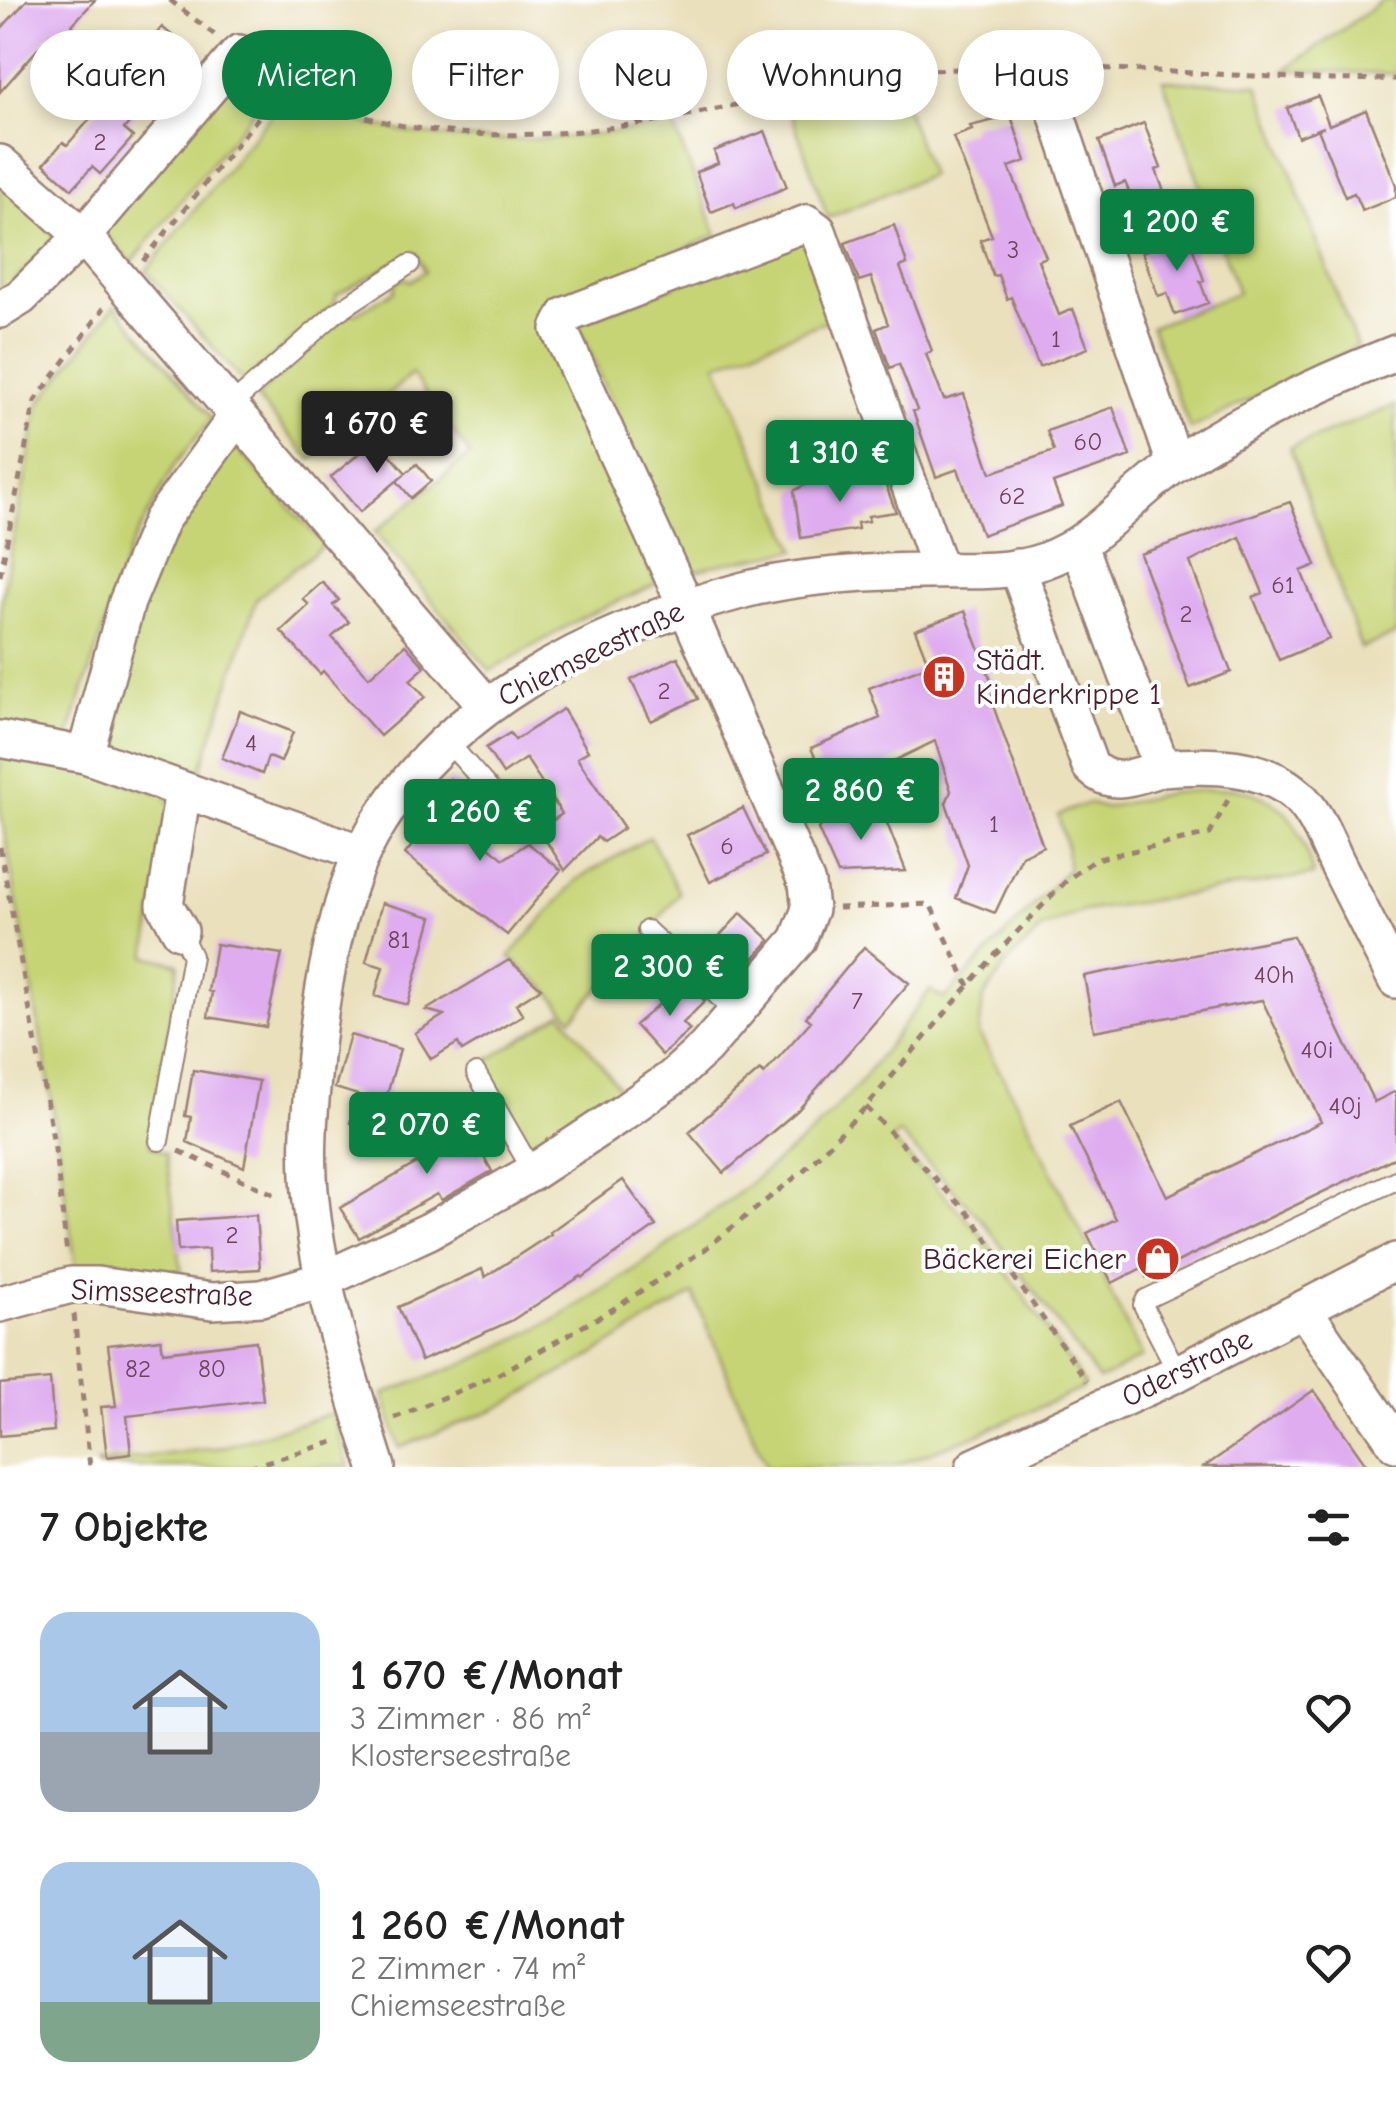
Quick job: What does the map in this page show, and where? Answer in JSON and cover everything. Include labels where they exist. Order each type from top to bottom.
[{"type":"street","points":[[0,310],[21,296],[83,236],[222,74]]},
{"type":"street","points":[[1058,120],[1176,464]]},
{"type":"street","points":[[0,163],[83,236],[486,706]]},
{"type":"street","points":[[810,909],[807,884],[559,329],[572,311],[807,222],[818,230],[940,570]]},
{"type":"street","name":"Chiemseestraße","points":[[377,1467],[323,1280],[311,1202],[307,1130],[320,1010],[333,944],[362,853],[390,808],[446,740],[486,706],[573,657],[686,606],[802,579],[1017,567],[1080,546],[1176,464],[1270,412],[1396,353]]},
{"type":"street","points":[[85,755],[127,602],[161,520],[233,412]]},
{"type":"street","points":[[1080,546],[1162,768]]},
{"type":"street","points":[[1017,567],[1090,766],[1100,778],[1119,780],[1162,768],[1227,766],[1283,786],[1302,800],[1325,838],[1396,980]]},
{"type":"street","points":[[0,739],[85,755],[362,853]]},
{"type":"street","points":[[180,931],[165,906],[183,790]]},
{"type":"street","name":"Simsseestraße","points":[[0,1304],[71,1285],[238,1301],[288,1292],[323,1280],[429,1231],[533,1172],[672,1078],[705,1048],[798,940],[810,909]]},
{"type":"street","name":"Oderstraße","points":[[974,1467],[1178,1373],[1396,1261]]},
{"type":"street","points":[[1304,1310],[1396,1444]]},
{"type":"lane","points":[[233,412],[337,312],[410,264]]},
{"type":"lane","points":[[446,740],[510,811]]},
{"type":"lane","points":[[647,930],[736,1013]]},
{"type":"lane","points":[[159,1142],[192,956],[180,931]]},
{"type":"lane","points":[[476,1073],[533,1172]]},
{"type":"lane","points":[[1178,1373],[1143,1305],[1146,1299],[1396,1180]]},
{"type":"path","points":[[170,0],[222,39]]},
{"type":"path","points":[[1104,69],[1335,80],[1396,79]]},
{"type":"path","points":[[384,120],[455,131],[528,135],[605,129],[874,74],[958,70]]},
{"type":"path","points":[[249,1467],[322,1447],[499,1374],[616,1308],[704,1250],[803,1171],[866,1108],[970,986],[1068,880],[1096,860],[1210,834],[1224,811],[1240,769]]},
{"type":"path","points":[[0,848],[55,1150],[90,1467]]},
{"type":"path","points":[[810,909],[930,904],[970,986]]},
{"type":"path","points":[[866,1108],[972,1216],[1106,1408]]},
{"type":"path","points":[[159,1142],[276,1196],[311,1202]]},
{"type":"green space","points":[[1384,0],[1396,0],[1396,74],[1285,70]]},
{"type":"green space","points":[[1163,80],[1258,85],[1357,347],[1190,429],[1151,327],[1238,293]]},
{"type":"green space","points":[[222,88],[222,120],[247,120],[131,263],[101,229],[195,120],[202,120],[202,112]]},
{"type":"green space","points":[[267,120],[356,120],[407,132],[483,139],[559,138],[673,124],[717,235],[540,310],[656,584],[581,618],[490,671],[375,532],[470,455],[412,374],[311,460],[256,397],[350,311],[355,314],[394,291],[396,282],[405,278],[410,281],[425,271],[415,252],[336,295],[336,302],[244,383],[146,271]]},
{"type":"green space","points":[[793,120],[910,120],[930,175],[828,218]]},
{"type":"green space","points":[[0,181],[54,233],[55,241],[0,294]]},
{"type":"green space","points":[[802,235],[834,318],[717,364],[796,550],[710,566],[682,576],[578,323]]},
{"type":"green space","points":[[115,305],[212,418],[174,466],[129,550],[66,744],[0,731],[0,608],[39,404]]},
{"type":"green space","points":[[1396,405],[1396,634],[1361,648],[1290,448]]},
{"type":"green space","points":[[231,442],[324,545],[257,598],[200,773],[97,743],[159,549]]},
{"type":"green space","points":[[0,746],[165,794],[171,810],[146,956],[179,964],[150,1146],[166,1153],[183,1282],[77,1275],[48,1077],[0,808]]},
{"type":"green space","points":[[1234,788],[1267,799],[1288,816],[1303,842],[1313,875],[1084,911],[1042,928],[1006,964],[983,999],[979,1034],[1028,1123],[1142,1357],[1099,1380],[983,1221],[899,1133],[892,1140],[980,1233],[1084,1383],[1081,1389],[891,1467],[767,1467],[693,1294],[498,1408],[399,1448],[383,1394],[469,1362],[562,1316],[644,1263],[812,1133],[857,1086],[930,990],[944,999],[1068,869],[1058,815],[1088,803],[1104,808],[1169,793]]},
{"type":"green space","points":[[650,837],[679,893],[572,1019],[545,987],[509,957],[578,879]]},
{"type":"green space","points":[[562,1013],[625,1096],[535,1155],[482,1064]]},
{"type":"green space","points":[[332,1413],[349,1467],[98,1467],[97,1463],[223,1447]]},
{"type":"building","points":[[27,0],[95,0],[72,25],[78,30],[30,30],[30,58],[0,92],[0,30]]},
{"type":"building","points":[[1318,96],[1329,125],[1366,110],[1396,185],[1396,197],[1362,211],[1354,193],[1345,197],[1318,129],[1298,137],[1287,108]]},
{"type":"building","points":[[89,120],[131,120],[124,129],[133,137],[100,174],[92,167],[72,189],[44,164],[63,142],[67,145]]},
{"type":"building","points":[[1012,120],[1026,161],[1009,167],[1046,257],[1038,260],[1059,315],[1073,309],[1088,348],[1039,367],[1011,297],[1007,299],[998,275],[993,276],[980,240],[992,236],[953,137],[972,130],[970,126]]},
{"type":"building","points":[[1144,123],[1161,168],[1156,170],[1165,194],[1135,206],[1125,182],[1115,186],[1099,141]]},
{"type":"building","points":[[765,131],[787,187],[736,208],[734,203],[711,212],[696,172],[718,163],[714,151]]},
{"type":"building","points":[[894,225],[907,264],[900,267],[932,351],[926,354],[944,400],[964,394],[991,473],[1054,451],[1047,431],[1113,407],[1130,456],[1053,483],[1062,506],[982,535],[958,469],[936,477],[899,364],[890,368],[876,329],[888,324],[871,277],[859,281],[845,243]]},
{"type":"building","points":[[1188,235],[1208,303],[1175,315],[1167,293],[1158,296],[1142,252]]},
{"type":"building","points":[[377,439],[406,473],[417,464],[431,481],[411,498],[397,481],[405,474],[360,512],[331,477]]},
{"type":"building","points":[[827,473],[833,486],[883,478],[896,512],[868,516],[869,521],[857,523],[858,529],[801,538],[794,491]]},
{"type":"building","points":[[1290,502],[1316,565],[1301,571],[1329,639],[1279,660],[1253,597],[1263,593],[1240,537],[1190,562],[1231,672],[1190,688],[1140,554]]},
{"type":"building","points":[[322,582],[339,600],[333,605],[349,622],[332,637],[369,677],[405,645],[425,667],[410,680],[425,697],[380,736],[323,671],[320,674],[281,631],[309,605],[303,599]]},
{"type":"building","points":[[965,611],[996,694],[990,697],[1043,846],[1022,856],[995,913],[956,898],[968,865],[946,803],[951,791],[935,741],[807,803],[795,776],[819,766],[811,748],[880,718],[869,688],[929,665],[915,630]]},
{"type":"building","points":[[678,657],[698,699],[651,721],[631,680]]},
{"type":"building","points":[[563,709],[588,751],[577,758],[624,828],[603,842],[597,837],[565,870],[539,830],[562,814],[526,758],[503,774],[486,748],[510,733],[515,740]]},
{"type":"building","points":[[240,711],[293,732],[281,762],[268,757],[262,774],[222,758]]},
{"type":"building","points":[[450,779],[477,801],[459,823],[504,859],[528,843],[561,870],[507,935],[405,854],[442,809],[432,801]]},
{"type":"building","points":[[743,808],[766,855],[710,882],[687,835]]},
{"type":"building","points":[[881,808],[906,871],[838,874],[818,829],[829,817]]},
{"type":"building","points":[[382,903],[432,917],[408,1005],[375,996],[383,967],[366,962]]},
{"type":"building","points":[[741,913],[770,940],[742,972],[712,944]]},
{"type":"building","points":[[1293,936],[1374,1102],[1396,1091],[1396,1157],[1146,1277],[1142,1268],[1112,1283],[1087,1233],[1116,1219],[1070,1126],[1121,1102],[1167,1196],[1321,1122],[1262,1000],[1094,1031],[1084,976]]},
{"type":"building","points":[[216,944],[282,954],[266,1027],[208,1017]]},
{"type":"building","points":[[864,947],[909,983],[798,1110],[724,1173],[689,1132],[760,1070],[764,1074],[811,1021],[806,1017]]},
{"type":"building","points":[[509,960],[541,988],[516,1004],[523,1015],[462,1051],[458,1043],[431,1059],[415,1033],[444,1015],[426,1010]]},
{"type":"building","points":[[685,982],[705,1001],[683,1023],[690,1030],[662,1055],[635,1025],[664,1000],[666,1003]]},
{"type":"building","points":[[350,1035],[400,1049],[385,1102],[389,1103],[382,1132],[350,1123],[358,1095],[335,1088]]},
{"type":"building","points":[[193,1070],[259,1081],[244,1167],[187,1142],[191,1117],[185,1116]]},
{"type":"building","points":[[480,1106],[501,1141],[481,1152],[492,1171],[441,1200],[437,1194],[359,1238],[340,1208],[463,1136],[455,1121]]},
{"type":"building","points":[[623,1180],[656,1226],[511,1321],[421,1361],[398,1307],[482,1269],[485,1277]]},
{"type":"building","points":[[256,1215],[260,1269],[209,1272],[208,1249],[178,1251],[176,1221]]},
{"type":"building","points":[[161,1339],[163,1352],[256,1341],[263,1400],[127,1416],[131,1454],[107,1457],[101,1407],[116,1406],[108,1345]]},
{"type":"building","points":[[50,1379],[54,1431],[0,1436],[0,1384]]},
{"type":"building","points":[[1314,1390],[1368,1467],[1204,1467],[1250,1435]]},
{"type":"place","name":"Städt. Kinderkrippe 1","points":[[944,677]]},
{"type":"place","name":"Bäckerei Eicher","points":[[1158,1259]]}]
